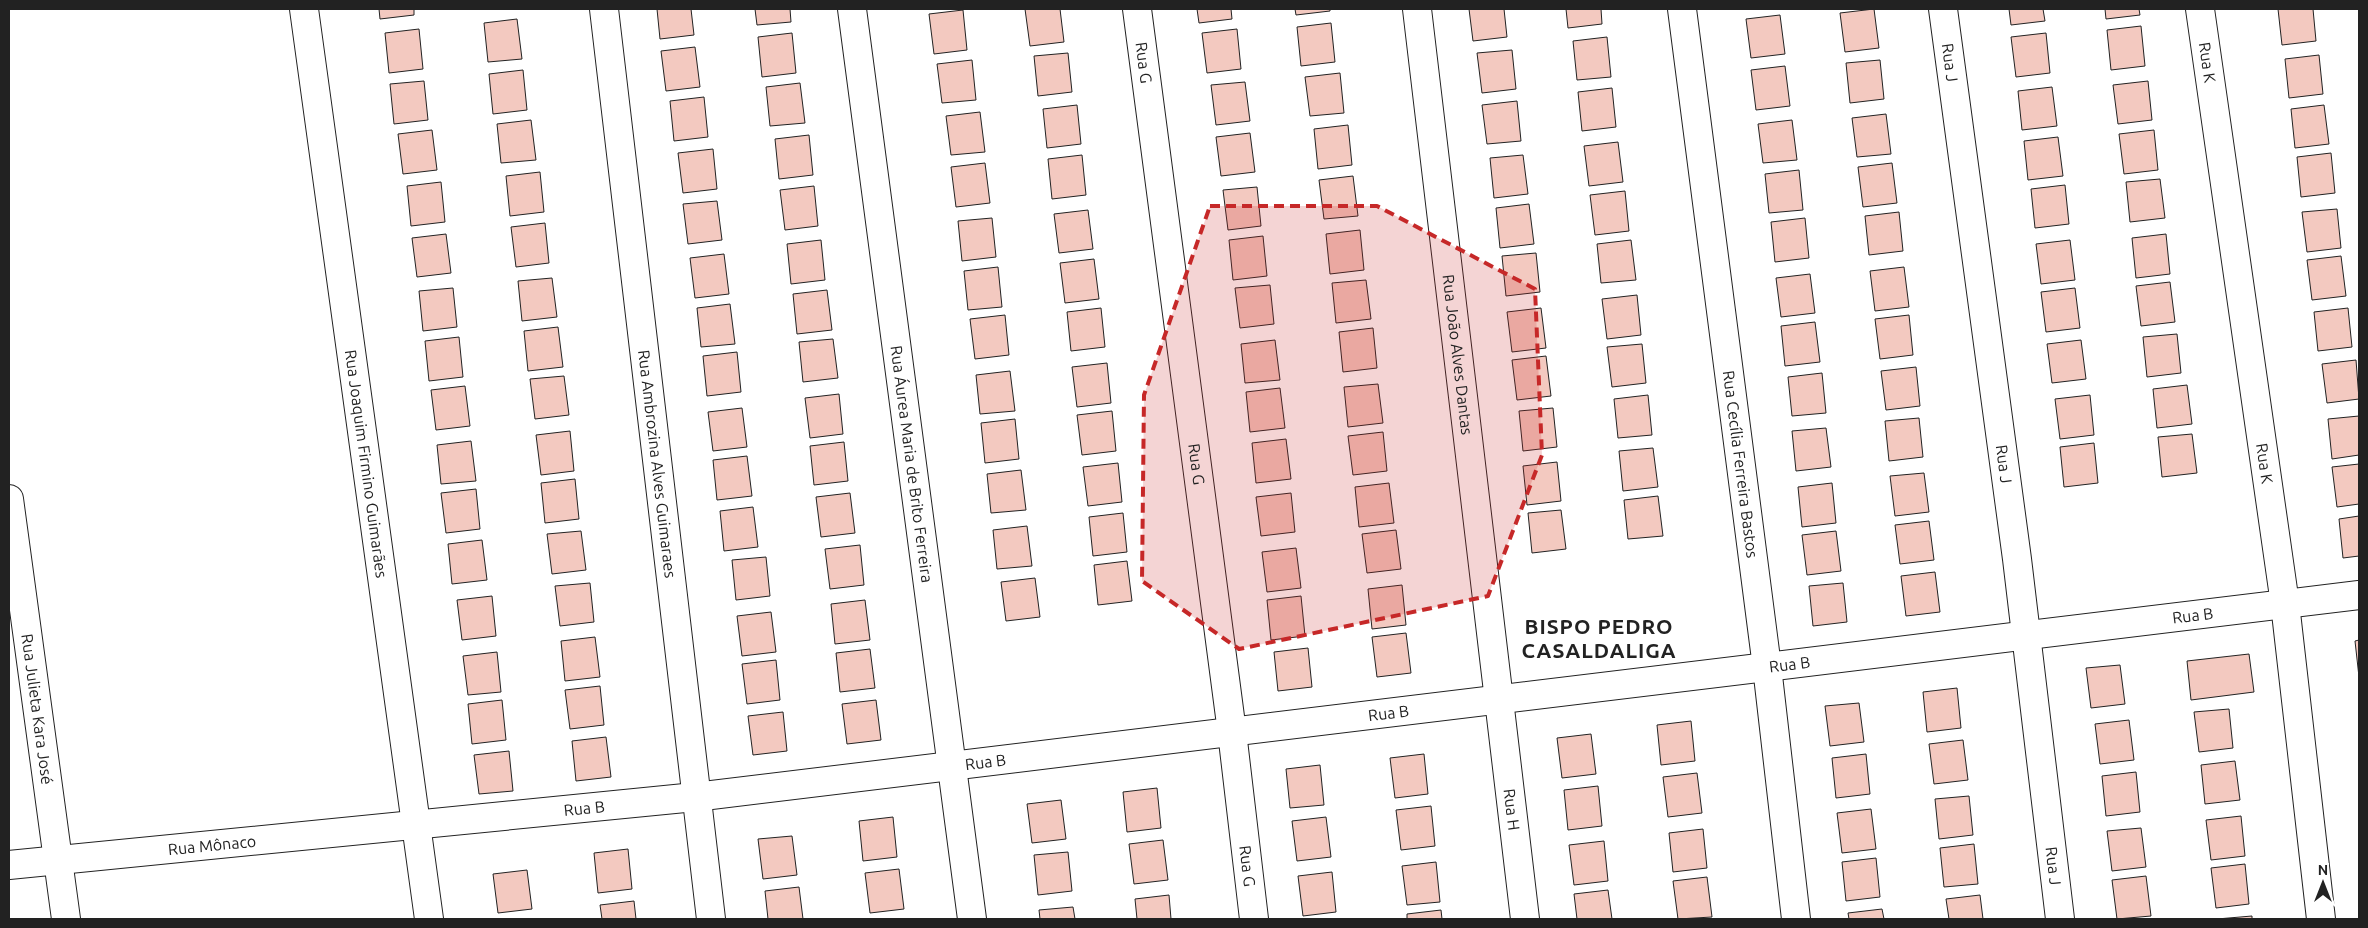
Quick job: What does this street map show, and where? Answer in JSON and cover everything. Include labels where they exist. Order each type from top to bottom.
[{"type":"street","name":"Rua Joaquim Firmino Guimarães","points":[[304,9],[429,919]]},
{"type":"street","name":"Rua Ambrozina Alves Guimaraes","points":[[604,9],[695,797],[711,919]]},
{"type":"street","name":"Rua Áurea Maria de Brito Ferreira","points":[[852,9],[972,919]]},
{"type":"street","name":"Rua G","points":[[1137,9],[1232,732],[1254,919]]},
{"type":"street","name":"Rua João Alves Dantas","points":[[1417,9],[1498,700]]},
{"type":"street","name":"Rua Cecília Ferreira Bastos","points":[[1682,9],[1767,667],[1796,919]]},
{"type":"street","name":"Rua J","points":[[1943,9],[2026,634],[2060,919]]},
{"type":"street","name":"Rua K","points":[[2200,9],[2285,604],[2321,919]]},
{"type":"street","name":"Rua Julieta Kara José","points":[[9,499],[66,919]]},
{"type":"street","name":"Rua B","points":[[416,825],[695,797],[2359,595]]},
{"type":"street","name":"Rua H","points":[[1498,700],[1525,919]]},
{"type":"street","name":"Rua Mônaco","points":[[9,865],[416,825]]},
{"type":"highlighted area","points":[[1210,206],[1377,206],[1535,289],[1542,455],[1488,596],[1239,649],[1142,581],[1144,395]]},
{"type":"building","points":[[379,9],[414,9],[414,15],[380,19]]},
{"type":"building","points":[[657,9],[691,9],[694,35],[660,39]]},
{"type":"building","points":[[755,9],[790,9],[791,22],[757,25]]},
{"type":"building","points":[[1025,9],[1060,9],[1064,42],[1030,46]]},
{"type":"building","points":[[1197,9],[1231,9],[1232,19],[1199,23]]},
{"type":"building","points":[[1295,9],[1330,9],[1330,11],[1296,15]]},
{"type":"building","points":[[1469,9],[1504,9],[1507,37],[1473,41]]},
{"type":"building","points":[[1566,9],[1601,9],[1602,24],[1568,28]]},
{"type":"building","points":[[1874,9],[1879,48],[1845,52],[1840,13]]},
{"type":"building","points":[[2009,9],[2043,9],[2045,21],[2011,25]]},
{"type":"building","points":[[2105,9],[2139,9],[2140,15],[2106,19]]},
{"type":"building","points":[[2278,9],[2313,9],[2316,41],[2282,45]]},
{"type":"building","points":[[963,10],[967,50],[934,54],[929,14]]},
{"type":"building","points":[[1780,15],[1785,54],[1751,58],[1746,19]]},
{"type":"building","points":[[517,19],[522,59],[488,62],[484,23]]},
{"type":"building","points":[[1331,23],[1335,62],[1301,66],[1297,27]]},
{"type":"building","points":[[2141,26],[2145,66],[2111,70],[2107,30]]},
{"type":"building","points":[[419,29],[423,69],[389,73],[385,33]]},
{"type":"building","points":[[1237,29],[1241,69],[1207,73],[1202,33]]},
{"type":"building","points":[[792,33],[796,73],[762,77],[758,37]]},
{"type":"building","points":[[2046,33],[2050,73],[2016,77],[2011,37]]},
{"type":"building","points":[[1607,37],[1611,77],[1577,80],[1573,41]]},
{"type":"building","points":[[695,47],[700,87],[666,91],[661,51]]},
{"type":"building","points":[[1512,50],[1516,89],[1482,93],[1477,53]]},
{"type":"building","points":[[1068,53],[1072,92],[1038,96],[1034,56]]},
{"type":"building","points":[[2319,55],[2323,94],[2289,98],[2285,59]]},
{"type":"building","points":[[972,60],[976,100],[942,103],[937,64]]},
{"type":"building","points":[[1880,60],[1884,99],[1850,103],[1846,63]]},
{"type":"building","points":[[1785,66],[1790,106],[1756,110],[1751,70]]},
{"type":"building","points":[[523,70],[527,110],[493,114],[489,74]]},
{"type":"building","points":[[1340,73],[1344,113],[1310,116],[1305,77]]},
{"type":"building","points":[[424,81],[428,120],[394,124],[390,84]]},
{"type":"building","points":[[2148,81],[2152,120],[2118,124],[2113,85]]},
{"type":"building","points":[[1245,82],[1250,121],[1216,125],[1211,85]]},
{"type":"building","points":[[800,83],[805,123],[770,126],[766,87]]},
{"type":"building","points":[[2052,87],[2057,126],[2022,130],[2018,91]]},
{"type":"building","points":[[1612,88],[1616,127],[1582,131],[1578,92]]},
{"type":"building","points":[[704,97],[708,137],[674,141],[670,101]]},
{"type":"building","points":[[1517,101],[1521,141],[1487,144],[1482,105]]},
{"type":"building","points":[[1077,105],[1081,144],[1047,148],[1043,109]]},
{"type":"building","points":[[2324,105],[2329,144],[2295,148],[2291,109]]},
{"type":"building","points":[[980,112],[985,152],[951,155],[946,116]]},
{"type":"building","points":[[1886,114],[1891,154],[1857,157],[1852,118]]},
{"type":"building","points":[[531,120],[536,160],[501,163],[497,124]]},
{"type":"building","points":[[1792,120],[1797,160],[1763,163],[1758,124]]},
{"type":"building","points":[[1348,125],[1352,165],[1318,169],[1314,129]]},
{"type":"building","points":[[432,130],[437,170],[403,174],[398,134]]},
{"type":"building","points":[[2154,130],[2158,170],[2124,174],[2119,134]]},
{"type":"building","points":[[1250,133],[1255,172],[1221,176],[1216,137]]},
{"type":"building","points":[[809,135],[813,175],[779,179],[775,139]]},
{"type":"building","points":[[2058,137],[2063,176],[2028,180],[2024,141]]},
{"type":"building","points":[[1618,142],[1623,182],[1589,186],[1584,146]]},
{"type":"building","points":[[713,149],[717,189],[683,193],[678,153]]},
{"type":"building","points":[[2331,153],[2335,193],[2301,197],[2297,157]]},
{"type":"building","points":[[1082,155],[1086,195],[1052,199],[1048,159]]},
{"type":"building","points":[[1523,155],[1528,194],[1494,198],[1490,158]]},
{"type":"building","points":[[985,163],[990,203],[956,207],[951,167]]},
{"type":"building","points":[[1892,163],[1897,203],[1863,207],[1858,167]]},
{"type":"building","points":[[1799,170],[1803,210],[1769,213],[1765,174]]},
{"type":"building","points":[[540,172],[544,212],[510,216],[506,176]]},
{"type":"building","points":[[1353,176],[1358,216],[1324,219],[1319,180]]},
{"type":"building","points":[[2160,179],[2165,218],[2130,222],[2126,182]]},
{"type":"building","points":[[441,182],[445,222],[411,226],[407,186]]},
{"type":"building","points":[[2065,185],[2069,224],[2035,228],[2031,189]]},
{"type":"building","points":[[814,186],[818,226],[785,230],[780,190]]},
{"type":"building","points":[[1257,187],[1261,226],[1228,230],[1223,190]]},
{"type":"building","points":[[1625,191],[1629,231],[1595,235],[1590,195]]},
{"type":"building","points":[[717,201],[722,240],[688,244],[683,204]]},
{"type":"building","points":[[1529,204],[1534,244],[1500,248],[1496,208]]},
{"type":"building","points":[[2337,209],[2341,248],[2307,252],[2302,212]]},
{"type":"building","points":[[1088,210],[1093,249],[1059,253],[1054,214]]},
{"type":"building","points":[[1899,212],[1903,251],[1869,255],[1865,216]]},
{"type":"building","points":[[992,218],[996,257],[962,261],[958,221]]},
{"type":"building","points":[[1805,218],[1809,258],[1775,262],[1771,222]]},
{"type":"building","points":[[545,223],[549,263],[516,267],[511,227]]},
{"type":"building","points":[[1360,230],[1364,270],[1330,274],[1326,234]]},
{"type":"building","points":[[446,234],[451,273],[417,277],[412,238]]},
{"type":"building","points":[[2166,234],[2170,274],[2136,278],[2132,238]]},
{"type":"building","points":[[1263,236],[1267,276],[1233,280],[1229,240]]},
{"type":"building","points":[[821,240],[825,280],[791,284],[787,244]]},
{"type":"building","points":[[1631,240],[1636,280],[1601,283],[1597,244]]},
{"type":"building","points":[[2070,240],[2075,280],[2041,284],[2036,244]]},
{"type":"building","points":[[1536,253],[1540,292],[1506,296],[1502,256]]},
{"type":"building","points":[[724,254],[729,294],[695,298],[690,258]]},
{"type":"building","points":[[2341,256],[2346,296],[2312,300],[2307,260]]},
{"type":"building","points":[[1094,259],[1099,299],[1065,303],[1060,263]]},
{"type":"building","points":[[998,267],[1002,307],[968,310],[964,271]]},
{"type":"building","points":[[1904,267],[1909,307],[1875,311],[1870,271]]},
{"type":"building","points":[[1810,274],[1815,313],[1781,317],[1776,278]]},
{"type":"building","points":[[552,278],[557,317],[522,321],[518,281]]},
{"type":"building","points":[[1366,280],[1371,319],[1336,323],[1332,283]]},
{"type":"building","points":[[2170,282],[2175,322],[2141,326],[2136,286]]},
{"type":"building","points":[[1270,285],[1274,324],[1240,328],[1235,288]]},
{"type":"building","points":[[453,288],[457,327],[423,331],[419,291]]},
{"type":"building","points":[[2075,288],[2080,328],[2046,332],[2041,292]]},
{"type":"building","points":[[827,290],[832,330],[797,334],[793,294]]},
{"type":"building","points":[[1637,295],[1641,335],[1607,339],[1602,299]]},
{"type":"building","points":[[730,304],[735,344],[701,347],[697,308]]},
{"type":"building","points":[[1101,308],[1105,347],[1071,351],[1067,312]]},
{"type":"building","points":[[1541,308],[1546,348],[1512,352],[1507,312]]},
{"type":"building","points":[[2348,308],[2352,347],[2318,351],[2314,312]]},
{"type":"building","points":[[1005,315],[1009,355],[975,359],[970,319]]},
{"type":"building","points":[[1909,315],[1913,355],[1880,359],[1875,319]]},
{"type":"building","points":[[1815,322],[1820,362],[1785,366],[1781,326]]},
{"type":"building","points":[[558,327],[563,367],[528,371],[524,331]]},
{"type":"building","points":[[1373,328],[1377,368],[1343,372],[1339,332]]},
{"type":"building","points":[[2177,334],[2181,373],[2147,377],[2143,337]]},
{"type":"building","points":[[459,337],[463,377],[429,381],[425,341]]},
{"type":"building","points":[[833,339],[838,378],[803,382],[799,342]]},
{"type":"building","points":[[1275,340],[1280,380],[1245,383],[1241,344]]},
{"type":"building","points":[[2081,340],[2086,379],[2052,383],[2047,344]]},
{"type":"building","points":[[1642,344],[1646,383],[1612,387],[1607,347]]},
{"type":"building","points":[[737,352],[741,392],[707,396],[703,356]]},
{"type":"building","points":[[1546,356],[1551,396],[1517,400],[1512,360]]},
{"type":"building","points":[[2356,360],[2359,399],[2327,403],[2322,364]]},
{"type":"building","points":[[1107,363],[1111,403],[1077,407],[1072,367]]},
{"type":"building","points":[[1916,367],[1920,406],[1886,410],[1881,371]]},
{"type":"building","points":[[1010,371],[1015,411],[980,414],[976,375]]},
{"type":"building","points":[[1822,373],[1826,413],[1792,416],[1788,377]]},
{"type":"building","points":[[564,376],[569,415],[535,419],[530,379]]},
{"type":"building","points":[[1378,384],[1383,423],[1348,427],[1344,387]]},
{"type":"building","points":[[2187,385],[2192,424],[2157,428],[2153,389]]},
{"type":"building","points":[[465,386],[470,426],[436,430],[431,390]]},
{"type":"building","points":[[1280,388],[1285,428],[1250,432],[1246,392]]},
{"type":"building","points":[[839,394],[843,434],[810,438],[805,398]]},
{"type":"building","points":[[1648,395],[1652,435],[1618,438],[1614,399]]},
{"type":"building","points":[[2090,395],[2094,435],[2060,439],[2055,399]]},
{"type":"building","points":[[742,408],[747,447],[713,451],[708,412]]},
{"type":"building","points":[[1553,408],[1557,447],[1523,451],[1519,411]]},
{"type":"building","points":[[1112,411],[1116,451],[1082,455],[1077,415]]},
{"type":"building","points":[[2359,416],[2359,455],[2332,459],[2328,419]]},
{"type":"building","points":[[1919,418],[1923,457],[1889,461],[1885,421]]},
{"type":"building","points":[[1015,419],[1019,459],[985,463],[981,423]]},
{"type":"building","points":[[1826,428],[1831,467],[1796,471],[1792,431]]},
{"type":"building","points":[[570,431],[574,471],[541,475],[536,435]]},
{"type":"building","points":[[1383,432],[1387,471],[1353,475],[1348,436]]},
{"type":"building","points":[[2192,434],[2197,473],[2162,477],[2158,437]]},
{"type":"building","points":[[1286,439],[1291,479],[1256,483],[1252,443]]},
{"type":"building","points":[[471,441],[476,481],[441,484],[437,445]]},
{"type":"building","points":[[844,442],[848,481],[814,485],[810,446]]},
{"type":"building","points":[[2094,443],[2098,483],[2064,487],[2060,447]]},
{"type":"building","points":[[1653,448],[1658,487],[1623,491],[1619,451]]},
{"type":"building","points":[[747,456],[752,496],[717,500],[713,460]]},
{"type":"building","points":[[1557,462],[1561,501],[1527,505],[1523,466]]},
{"type":"building","points":[[1118,463],[1122,502],[1088,506],[1083,467]]},
{"type":"building","points":[[2359,464],[2359,504],[2337,507],[2332,467]]},
{"type":"building","points":[[1021,470],[1026,510],[991,513],[987,474]]},
{"type":"building","points":[[1924,473],[1929,512],[1895,516],[1890,476]]},
{"type":"building","points":[[575,479],[579,519],[545,523],[541,483]]},
{"type":"building","points":[[1389,483],[1394,523],[1359,527],[1355,487]]},
{"type":"building","points":[[1832,483],[1836,523],[1802,527],[1798,487]]},
{"type":"building","points":[[476,489],[480,529],[446,533],[441,493]]},
{"type":"building","points":[[850,493],[855,533],[821,537],[816,497]]},
{"type":"building","points":[[1291,493],[1295,532],[1261,536],[1256,497]]},
{"type":"building","points":[[1658,496],[1663,536],[1628,539],[1624,500]]},
{"type":"building","points":[[753,507],[758,547],[724,551],[720,511]]},
{"type":"building","points":[[1561,510],[1566,549],[1532,553],[1528,513]]},
{"type":"building","points":[[1123,513],[1127,552],[1093,556],[1089,517]]},
{"type":"building","points":[[2359,516],[2359,556],[2343,558],[2339,519]]},
{"type":"building","points":[[1929,521],[1934,560],[1900,564],[1895,525]]},
{"type":"building","points":[[1027,526],[1032,566],[997,569],[993,530]]},
{"type":"building","points":[[1396,530],[1401,569],[1367,573],[1362,534]]},
{"type":"building","points":[[581,531],[586,570],[552,574],[547,534]]},
{"type":"building","points":[[1836,531],[1841,571],[1807,575],[1802,535]]},
{"type":"building","points":[[482,540],[487,580],[452,584],[448,544]]},
{"type":"building","points":[[860,545],[864,585],[830,589],[825,549]]},
{"type":"building","points":[[1296,548],[1301,588],[1267,592],[1262,552]]},
{"type":"building","points":[[766,557],[770,596],[736,600],[732,560]]},
{"type":"building","points":[[1127,561],[1132,601],[1098,605],[1094,565]]},
{"type":"building","points":[[1935,572],[1940,612],[1906,616],[1901,576]]},
{"type":"building","points":[[1035,578],[1040,617],[1006,621],[1001,582]]},
{"type":"building","points":[[590,583],[594,622],[560,626],[555,586]]},
{"type":"building","points":[[1843,583],[1847,622],[1813,626],[1809,586]]},
{"type":"building","points":[[1402,585],[1406,625],[1372,629],[1368,589]]},
{"type":"building","points":[[492,596],[496,636],[462,640],[457,600]]},
{"type":"building","points":[[1301,596],[1305,636],[1271,640],[1267,600]]},
{"type":"building","points":[[865,600],[870,640],[835,644],[831,604]]},
{"type":"building","points":[[771,612],[776,652],[742,656],[737,616]]},
{"type":"building","points":[[1406,633],[1411,673],[1377,677],[1372,637]]},
{"type":"building","points":[[595,637],[600,677],[565,681],[561,641]]},
{"type":"building","points":[[2359,640],[2359,677],[2355,641]]},
{"type":"building","points":[[1308,648],[1312,687],[1278,691],[1274,652]]},
{"type":"building","points":[[870,649],[875,688],[840,692],[836,653]]},
{"type":"building","points":[[497,652],[501,692],[468,695],[463,656]]},
{"type":"building","points":[[2249,654],[2254,692],[2191,700],[2187,661]]},
{"type":"building","points":[[776,660],[780,700],[747,704],[742,664]]},
{"type":"building","points":[[2120,665],[2125,704],[2091,708],[2086,668]]},
{"type":"building","points":[[600,686],[604,725],[570,729],[565,690]]},
{"type":"building","points":[[1957,688],[1961,728],[1927,732],[1923,692]]},
{"type":"building","points":[[502,700],[506,740],[472,744],[468,704]]},
{"type":"building","points":[[876,700],[881,740],[847,744],[842,704]]},
{"type":"building","points":[[1859,703],[1864,742],[1830,746],[1825,706]]},
{"type":"building","points":[[2229,709],[2233,748],[2199,752],[2194,712]]},
{"type":"building","points":[[783,712],[787,751],[753,755],[748,716]]},
{"type":"building","points":[[2129,720],[2134,760],[2100,764],[2095,724]]},
{"type":"building","points":[[1691,721],[1695,761],[1661,765],[1657,725]]},
{"type":"building","points":[[1591,734],[1596,774],[1562,778],[1557,738]]},
{"type":"building","points":[[606,737],[611,777],[576,781],[572,741]]},
{"type":"building","points":[[1963,740],[1968,780],[1934,784],[1929,744]]},
{"type":"building","points":[[509,751],[513,791],[479,794],[474,755]]},
{"type":"building","points":[[1424,754],[1428,794],[1395,798],[1390,758]]},
{"type":"building","points":[[1866,754],[1870,794],[1836,798],[1832,758]]},
{"type":"building","points":[[2235,761],[2240,800],[2205,804],[2201,765]]},
{"type":"building","points":[[1320,765],[1324,805],[1290,808],[1286,769]]},
{"type":"building","points":[[2136,772],[2140,812],[2106,816],[2102,776]]},
{"type":"building","points":[[1697,773],[1702,813],[1668,817],[1663,777]]},
{"type":"building","points":[[1598,786],[1602,826],[1568,830],[1564,790]]},
{"type":"building","points":[[1157,788],[1161,828],[1127,832],[1123,792]]},
{"type":"building","points":[[1969,796],[1973,835],[1939,839],[1935,799]]},
{"type":"building","points":[[1061,800],[1066,839],[1032,843],[1027,804]]},
{"type":"building","points":[[1431,806],[1435,846],[1401,850],[1396,810]]},
{"type":"building","points":[[1871,809],[1876,849],[1842,853],[1837,813]]},
{"type":"building","points":[[2241,816],[2245,856],[2211,860],[2206,820]]},
{"type":"building","points":[[893,817],[897,857],[863,861],[859,821]]},
{"type":"building","points":[[1326,817],[1331,857],[1297,861],[1292,821]]},
{"type":"building","points":[[2141,828],[2146,867],[2112,871],[2107,831]]},
{"type":"building","points":[[1703,829],[1707,868],[1673,872],[1669,833]]},
{"type":"building","points":[[792,836],[797,875],[763,879],[758,839]]},
{"type":"building","points":[[1163,840],[1168,880],[1134,884],[1129,844]]},
{"type":"building","points":[[1604,841],[1608,881],[1574,885],[1569,845]]},
{"type":"building","points":[[1974,844],[1978,884],[1944,887],[1940,848]]},
{"type":"building","points":[[628,849],[632,889],[598,893],[594,853]]},
{"type":"building","points":[[1068,852],[1072,891],[1038,895],[1034,855]]},
{"type":"building","points":[[1876,858],[1880,897],[1846,901],[1842,862]]},
{"type":"building","points":[[1436,862],[1440,902],[1407,905],[1402,866]]},
{"type":"building","points":[[2245,864],[2249,904],[2216,908],[2211,868]]},
{"type":"building","points":[[899,869],[904,909],[870,913],[865,873]]},
{"type":"building","points":[[527,870],[532,909],[498,913],[493,874]]},
{"type":"building","points":[[1332,872],[1336,912],[1303,916],[1298,876]]},
{"type":"building","points":[[2146,876],[2151,916],[2117,919],[2112,880]]},
{"type":"building","points":[[1707,877],[1712,917],[1678,919],[1673,881]]},
{"type":"building","points":[[799,887],[803,919],[768,919],[765,891]]},
{"type":"building","points":[[1608,890],[1612,919],[1577,919],[1574,894]]},
{"type":"building","points":[[1169,895],[1171,919],[1137,919],[1135,899]]},
{"type":"building","points":[[1980,895],[1983,919],[1949,919],[1946,899]]},
{"type":"building","points":[[634,901],[636,919],[602,919],[600,905]]},
{"type":"building","points":[[1073,907],[1075,919],[1040,919],[1039,910]]},
{"type":"building","points":[[1882,909],[1884,919],[1849,919],[1848,913]]},
{"type":"building","points":[[1441,910],[1442,919],[1407,919],[1407,914]]},
{"type":"building","points":[[2252,916],[2252,919],[2217,919]]},
{"type":"district","name":"BISPO PEDRO CASALDALIGA","points":[[1599,638]]}]
